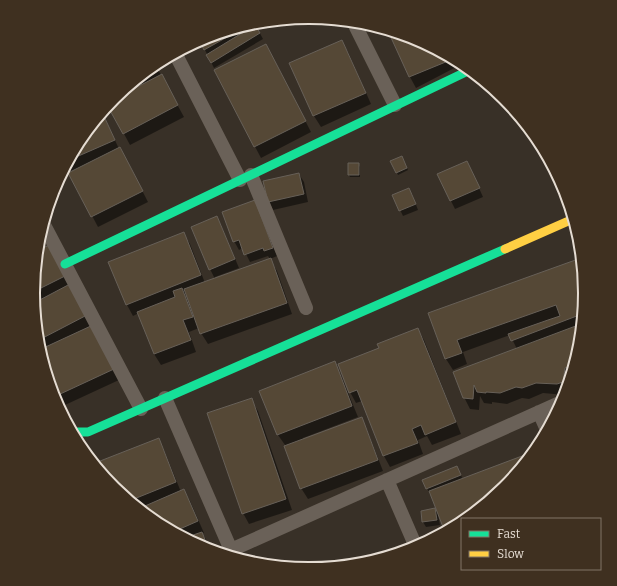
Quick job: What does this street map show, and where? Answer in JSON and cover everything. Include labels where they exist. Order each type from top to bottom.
[{"type":"street","points":[[357,28],[395,105]]},
{"type":"street","points":[[178,58],[245,177],[306,308]]},
{"type":"street","points":[[65,264],[463,73]]},
{"type":"street","points":[[79,432],[88,432],[568,221]]},
{"type":"street","points":[[47,231],[141,409]]},
{"type":"street","points":[[165,398],[230,550]]},
{"type":"street","points":[[236,552],[387,480],[553,406]]},
{"type":"street","points":[[539,412],[544,423]]},
{"type":"street","points":[[387,480],[413,541]]},
{"type":"building","points":[[257,29],[260,33],[211,63],[206,55],[244,32]]},
{"type":"building","points":[[229,36],[204,50],[202,46]]},
{"type":"building","points":[[391,37],[411,44],[446,62],[409,77]]},
{"type":"building","points":[[342,40],[366,93],[313,116],[289,63]]},
{"type":"building","points":[[266,44],[306,121],[254,147],[214,70]]},
{"type":"building","points":[[162,74],[178,105],[123,134],[110,111],[134,88]]},
{"type":"building","points":[[105,118],[115,140],[77,157],[95,129]]},
{"type":"building","points":[[120,147],[143,191],[91,217],[68,173]]},
{"type":"building","points":[[402,156],[407,168],[396,173],[390,161]]},
{"type":"building","points":[[467,161],[480,188],[450,201],[437,174]]},
{"type":"building","points":[[348,163],[359,163],[359,175],[348,175]]},
{"type":"building","points":[[299,173],[304,194],[268,202],[263,181]]},
{"type":"building","points":[[409,188],[416,204],[399,211],[392,195]]},
{"type":"building","points":[[255,200],[273,248],[264,251],[263,248],[244,255],[239,240],[233,242],[222,212]]},
{"type":"building","points":[[217,216],[235,259],[209,270],[191,227]]},
{"type":"building","points":[[184,232],[201,275],[126,305],[108,262]]},
{"type":"building","points":[[49,245],[65,276],[40,288],[40,275],[44,248]]},
{"type":"building","points":[[271,258],[287,303],[200,334],[184,289]]},
{"type":"building","points":[[575,260],[578,293],[576,316],[511,341],[508,334],[560,316],[556,305],[457,340],[462,353],[445,359],[428,313]]},
{"type":"building","points":[[70,284],[87,315],[44,338],[40,300]]},
{"type":"building","points":[[182,288],[193,317],[183,320],[191,340],[154,354],[137,312],[175,297],[173,291]]},
{"type":"building","points":[[93,325],[114,369],[59,394],[45,347]]},
{"type":"building","points":[[575,326],[568,363],[565,368],[562,382],[557,384],[536,383],[522,388],[516,387],[500,393],[477,392],[474,385],[473,399],[463,398],[453,372]]},
{"type":"building","points":[[418,328],[456,422],[425,435],[421,425],[412,429],[418,443],[383,456],[357,390],[349,393],[338,364],[379,348],[377,344]]},
{"type":"building","points":[[335,361],[352,406],[277,435],[259,391]]},
{"type":"building","points":[[252,398],[286,499],[242,514],[207,413]]},
{"type":"building","points":[[362,417],[378,460],[300,489],[284,446]]},
{"type":"building","points":[[159,438],[176,482],[135,498],[118,483],[99,462]]},
{"type":"building","points":[[523,456],[499,483],[486,495],[458,517],[443,526],[429,491]]},
{"type":"building","points":[[457,466],[461,475],[426,489],[422,480]]},
{"type":"building","points":[[184,489],[198,521],[180,529],[159,517],[145,506]]},
{"type":"building","points":[[435,508],[437,520],[422,522],[421,511]]},
{"type":"building","points":[[202,532],[206,542],[192,535]]},
{"type":"traffic: fast","points":[[65,264],[463,73]]},
{"type":"traffic: fast","points":[[79,432],[88,432],[505,249]]},
{"type":"traffic: slow","points":[[505,249],[568,221]]}]
